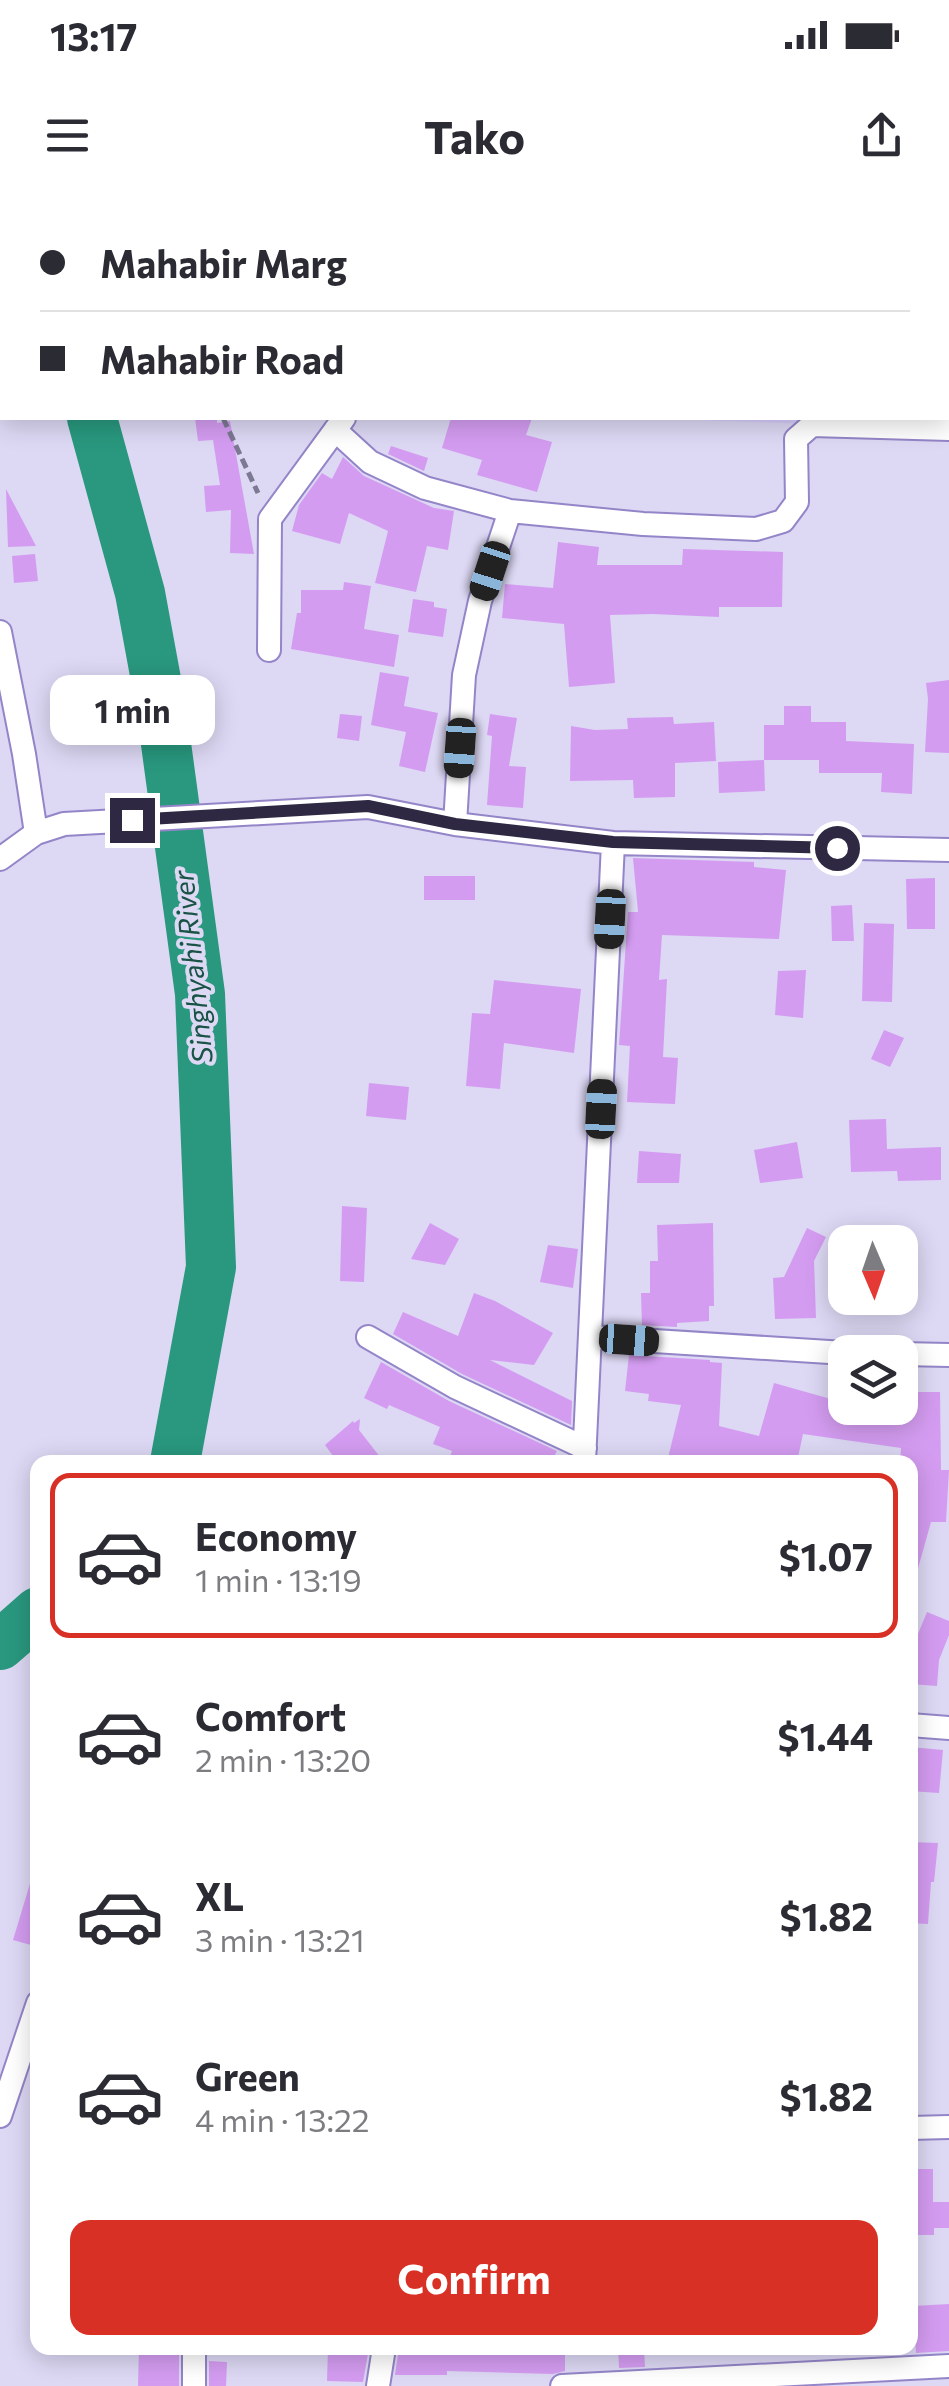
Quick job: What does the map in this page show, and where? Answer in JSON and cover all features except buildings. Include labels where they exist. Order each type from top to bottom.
[{"type":"street","points":[[269,650],[270,519],[340,424],[370,462],[425,488],[510,511],[756,530],[783,521],[797,502],[796,439],[812,425],[949,430]]},
{"type":"street","points":[[455,824],[464,675],[480,601],[510,511]]},
{"type":"street","points":[[0,632],[36,833]]},
{"type":"street","points":[[0,859],[36,833],[64,824],[368,806],[455,824],[613,842],[949,850]]},
{"type":"street","points":[[368,1337],[585,1455],[613,842]]},
{"type":"street","points":[[591,1337],[828,1352]]},
{"type":"street","points":[[918,1354],[949,1355]]},
{"type":"street","points":[[918,1726],[949,1728]]},
{"type":"street","points":[[0,2116],[30,2027]]},
{"type":"street","points":[[918,2128],[949,2127]]},
{"type":"street","points":[[194,2355],[194,2386]]},
{"type":"street","points":[[378,2386],[383,2355]]},
{"type":"street","points":[[562,2386],[949,2366]]},
{"type":"path","points":[[224,420],[270,519]]},
{"type":"shaded area","points":[[702,420],[949,420],[949,429]]},
{"type":"waterway","name":"Singhyahi River","points":[[93,420],[140,593],[161,707],[200,994],[211,1267],[176,1455]]},
{"type":"waterway","name":"Singhyahi River","points":[[0,1645],[30,1619]]},
{"type":"route","points":[[132,820],[368,806],[455,824],[613,842],[837,848]]}]
